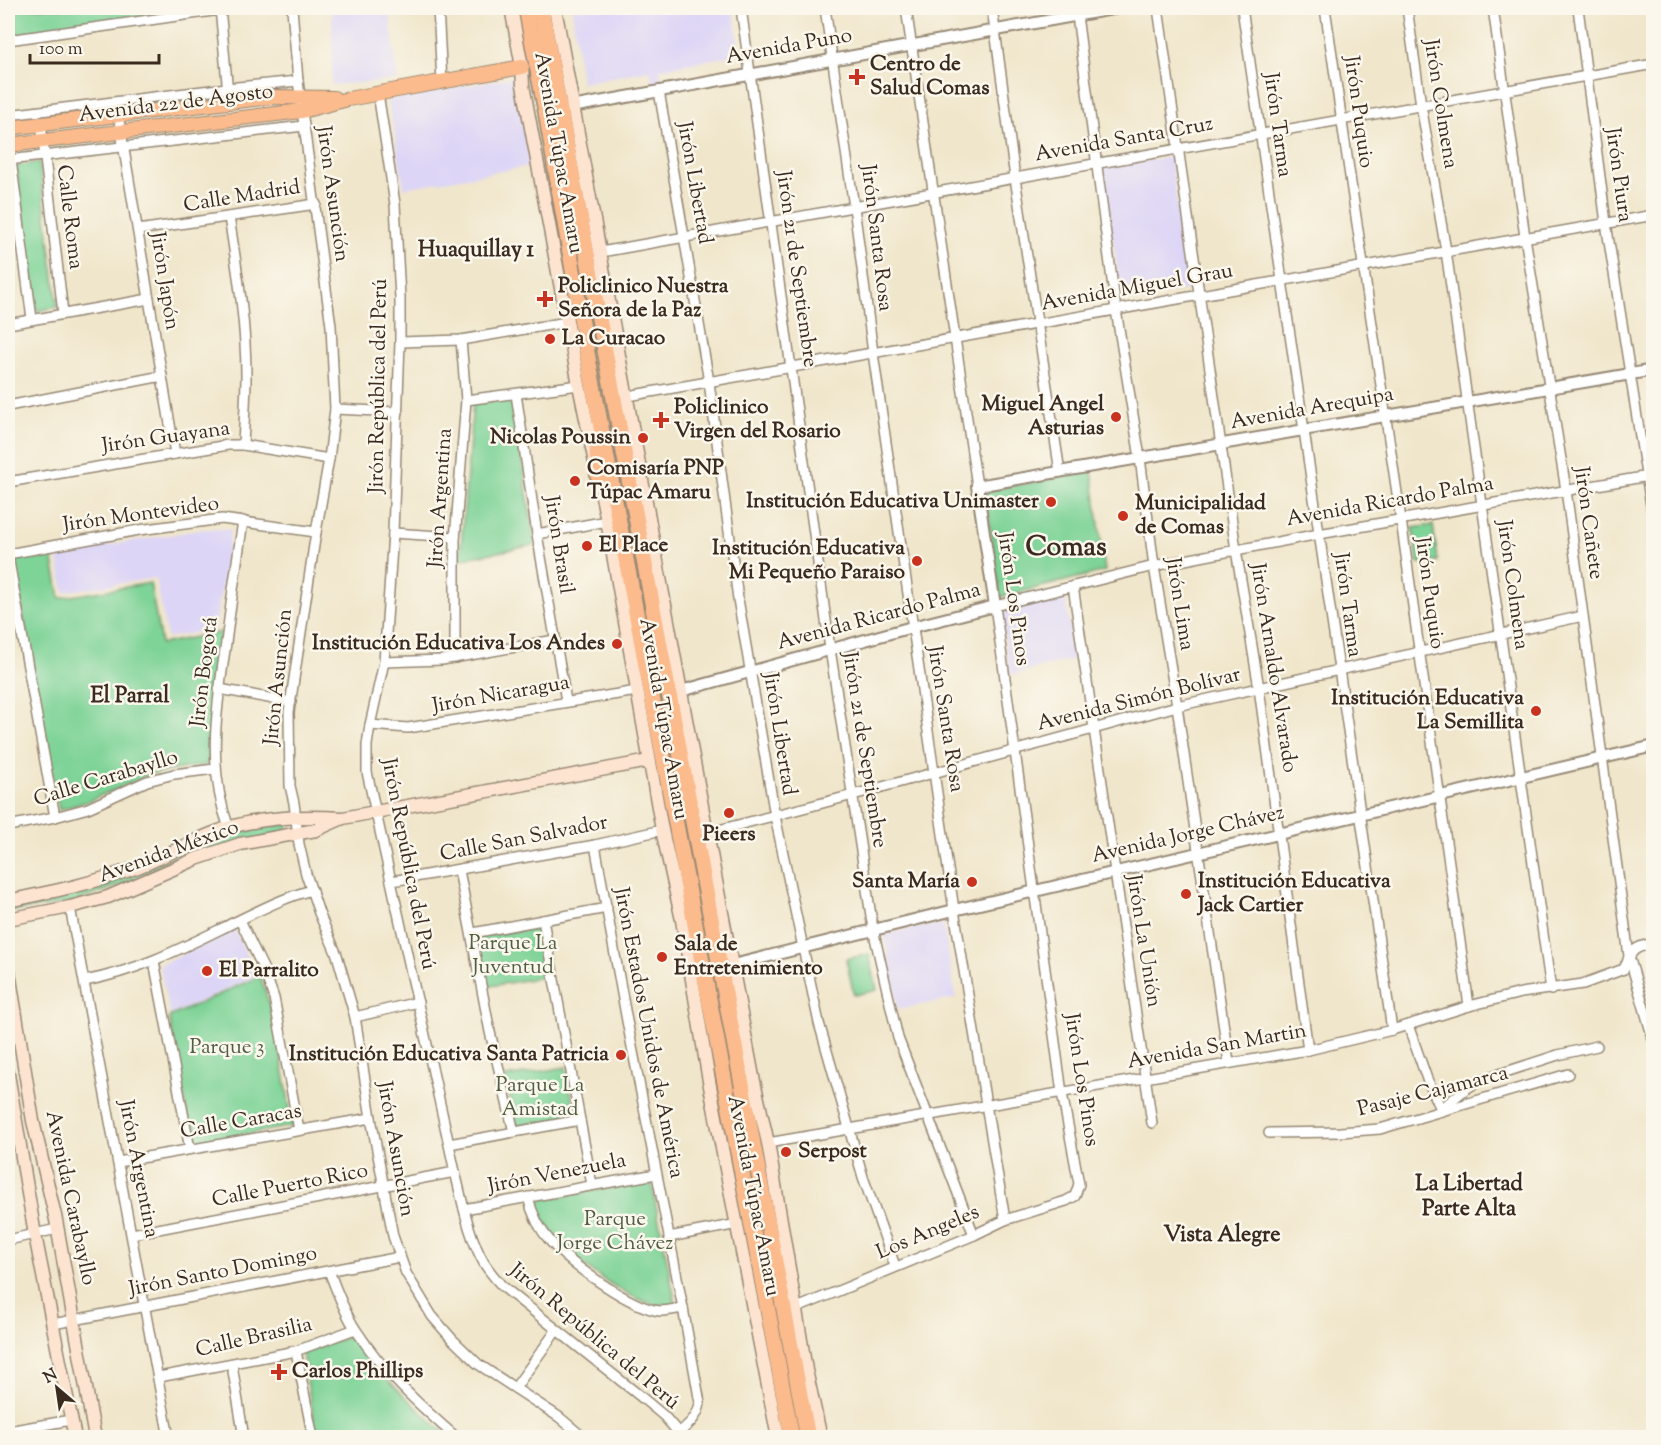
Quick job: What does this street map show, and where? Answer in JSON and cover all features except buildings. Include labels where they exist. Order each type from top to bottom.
[{"type":"highway","name":"Avenida Túpac Amaru","points":[[526,8],[560,110],[588,358],[792,1437]]},
{"type":"highway","name":"Avenida Túpac Amaru","points":[[541,8],[808,1437]]},
{"type":"highway","points":[[588,358],[585,367],[597,452],[598,477]]},
{"type":"main road","name":"Avenida Túpac Amaru","points":[[511,8],[523,85],[607,521],[662,830],[682,920],[709,1082],[778,1437]]},
{"type":"main road","name":"Avenida Túpac Amaru","points":[[555,8],[560,110],[601,252],[707,833],[768,1143],[806,1370],[821,1437]]},
{"type":"main road","name":"Avenida 22 de Agosto","points":[[8,145],[42,141],[122,139],[302,111],[378,93],[522,67]]},
{"type":"main road","name":"Avenida 22 de Agosto","points":[[8,128],[118,114],[228,95],[348,99]]},
{"type":"main road","name":"Avenida México","points":[[8,919],[108,897],[196,859],[240,844],[316,830],[343,818],[649,760]]},
{"type":"main road","name":"Avenida México","points":[[8,901],[102,880],[248,822],[312,816],[343,818]]},
{"type":"main road","name":"Avenida Carabayllo","points":[[8,966],[33,1121],[75,1319],[95,1437]]},
{"type":"main road","name":"Avenida Carabayllo","points":[[8,1074],[35,1235],[75,1437]]},
{"type":"street","name":"Jirón Asunción","points":[[292,8],[298,81],[331,326],[335,410],[291,702],[289,765],[297,834],[306,874],[337,955],[355,1017],[393,1236],[417,1293],[432,1316],[478,1364],[584,1437]]},
{"type":"street","points":[[438,8],[442,82]]},
{"type":"street","name":"Jirón 21 de Septiembre","points":[[741,8],[830,649],[873,929],[898,1038],[974,1235]]},
{"type":"street","name":"Jirón Santa Rosa","points":[[825,8],[954,910],[1005,1220]]},
{"type":"street","name":"Jirón Los Pinos","points":[[906,8],[995,606],[1062,1093],[1078,1184],[1075,1196]]},
{"type":"street","points":[[992,8],[1036,324],[1060,472]]},
{"type":"street","name":"Avenida Puno","points":[[560,110],[995,30],[1076,11],[1118,8]]},
{"type":"street","name":"Jirón Arnaldo Alvarado","points":[[1158,8],[1279,833],[1308,1050]]},
{"type":"street","name":"Jirón Tarma","points":[[1242,8],[1392,1030]]},
{"type":"street","name":"Jirón Puquio","points":[[1325,8],[1401,520],[1469,1006]]},
{"type":"street","name":"Jirón Colmena","points":[[1407,8],[1446,252],[1551,990]]},
{"type":"street","name":"Jirón Cañete","points":[[1493,8],[1525,237],[1566,490],[1629,956],[1653,1042]]},
{"type":"street","name":"Jirón Piura","points":[[1578,8],[1606,223],[1650,475],[1653,524]]},
{"type":"street","points":[[8,40],[220,9],[228,95]]},
{"type":"street","name":"Jirón Lima","points":[[1076,11],[1116,310],[1229,1063]]},
{"type":"street","name":"Avenida Santa Cruz","points":[[601,252],[1653,64]]},
{"type":"street","name":"Avenida 22 de Agosto","points":[[8,115],[228,95],[298,81]]},
{"type":"street","name":"Jirón Libertad","points":[[659,91],[686,237],[709,382],[729,540],[775,816],[819,1023],[863,1177],[895,1266]]},
{"type":"street","name":"Jirón República del Perú","points":[[378,93],[395,204],[400,342],[393,533],[384,662],[370,725],[367,772],[455,1172],[468,1228],[484,1264],[502,1286],[640,1396],[681,1435]]},
{"type":"street","name":"Jirón Japón","points":[[118,114],[175,454]]},
{"type":"street","name":"Calle Roma","points":[[40,124],[63,313]]},
{"type":"street","name":"Avenida 22 de Agosto","points":[[9,160],[43,156],[122,139],[304,126]]},
{"type":"street","points":[[9,160],[32,319]]},
{"type":"street","name":"Calle Madrid","points":[[138,230],[316,204]]},
{"type":"street","name":"Avenida Miguel Grau","points":[[628,396],[1653,215]]},
{"type":"street","points":[[230,217],[245,340],[243,445]]},
{"type":"street","points":[[8,324],[149,299]]},
{"type":"street","points":[[400,342],[461,340],[567,322]]},
{"type":"street","name":"Jirón Argentina","points":[[455,657],[455,537],[466,400],[461,340]]},
{"type":"street","name":"Avenida Arequipa","points":[[977,486],[1653,370]]},
{"type":"street","points":[[8,406],[162,376]]},
{"type":"street","points":[[466,400],[579,385]]},
{"type":"street","name":"Jirón Brasil","points":[[516,394],[566,701]]},
{"type":"street","points":[[335,410],[398,412]]},
{"type":"street","name":"Jirón Guayana","points":[[8,482],[228,445],[243,445],[329,459]]},
{"type":"street","name":"Avenida Ricardo Palma","points":[[681,691],[912,627],[1154,566],[1650,475]]},
{"type":"street","name":"Jirón Montevideo","points":[[8,555],[200,520],[243,521],[316,532]]},
{"type":"street","name":"Jirón Bogotá","points":[[229,828],[222,809],[215,769],[216,717],[243,521]]},
{"type":"street","points":[[537,534],[607,521]]},
{"type":"street","points":[[393,533],[455,537]]},
{"type":"street","points":[[8,555],[55,817]]},
{"type":"street","name":"Jirón La Unión","points":[[1073,586],[1152,1123]]},
{"type":"street","name":"Avenida Simón Bolívar","points":[[707,833],[1177,706],[1583,616]]},
{"type":"street","points":[[384,662],[442,660],[555,640]]},
{"type":"street","points":[[219,689],[291,702]]},
{"type":"street","name":"Jirón Nicaragua","points":[[370,725],[408,728],[636,691]]},
{"type":"street","name":"Avenida Jorge Chávez","points":[[732,965],[873,929],[1653,746]]},
{"type":"street","name":"Calle Carabayllo","points":[[8,826],[88,808],[147,781],[174,774],[215,769]]},
{"type":"street","name":"Calle San Salvador","points":[[392,882],[595,845],[662,830]]},
{"type":"street","name":"Jirón Estados Unidos de América","points":[[595,845],[700,1403],[699,1410],[681,1435]]},
{"type":"street","points":[[459,870],[473,933],[490,1032],[514,1132]]},
{"type":"street","points":[[85,981],[116,975],[154,961],[296,894],[312,890]]},
{"type":"street","name":"Jirón Argentina","points":[[70,907],[170,1437]]},
{"type":"street","points":[[473,933],[607,908]]},
{"type":"street","points":[[240,920],[264,970],[274,998],[299,1130]]},
{"type":"street","points":[[543,920],[592,1185]]},
{"type":"street","name":"Avenida San Martin","points":[[768,1143],[1308,1050],[1392,1030],[1469,1006],[1521,993],[1583,984],[1624,969],[1629,956],[1637,947],[1653,943]]},
{"type":"street","points":[[154,961],[190,1149]]},
{"type":"street","points":[[355,1017],[418,1002]]},
{"type":"street","points":[[1408,1025],[1427,1078],[1442,1110],[1467,1088],[1482,1080],[1574,1050],[1597,1046]]},
{"type":"street","name":"Pasaje Cajamarca","points":[[1269,1133],[1328,1133],[1380,1129],[1568,1074]]},
{"type":"street","name":"Calle Caracas","points":[[118,1162],[371,1118]]},
{"type":"street","points":[[449,1144],[580,1120]]},
{"type":"street","name":"Calle Puerto Rico","points":[[132,1234],[455,1172]]},
{"type":"street","name":"Jirón Venezuela","points":[[464,1209],[656,1174]]},
{"type":"street","name":"Los Angeles","points":[[796,1308],[1005,1220],[1066,1201],[1075,1196]]},
{"type":"street","points":[[528,1197],[531,1211],[550,1242],[585,1271],[621,1296],[642,1306],[660,1311],[683,1308]]},
{"type":"street","points":[[669,1237],[738,1224]]},
{"type":"street","points":[[8,1240],[57,1229]]},
{"type":"street","name":"Jirón Santo Domingo","points":[[53,1324],[400,1257]]},
{"type":"street","points":[[329,1271],[355,1329],[382,1366],[457,1437]]},
{"type":"street","name":"Calle Brasilia","points":[[159,1377],[297,1351],[355,1329]]},
{"type":"street","points":[[515,1388],[556,1331]]},
{"type":"street","points":[[297,1351],[313,1437]]},
{"type":"street","points":[[232,1365],[244,1437]]},
{"type":"street","points":[[8,1431],[72,1420]]},
{"type":"shaded area","points":[[332,8],[389,8],[398,80],[332,85]]},
{"type":"shaded area","points":[[572,8],[733,8],[740,54],[660,69],[662,85],[653,87],[650,70],[581,83]]},
{"type":"shaded area","points":[[515,77],[531,166],[404,188],[388,100]]},
{"type":"shaded area","points":[[1170,157],[1190,289],[1122,300],[1102,167]]},
{"type":"shaded area","points":[[204,529],[231,529],[215,629],[167,638],[156,578],[64,592],[57,554]]},
{"type":"shaded area","points":[[1059,593],[1066,599],[1074,659],[1010,675],[1001,609]]},
{"type":"shaded area","points":[[943,923],[956,998],[898,1009],[884,934]]},
{"type":"shaded area","name":"El Parralito","points":[[235,930],[256,976],[170,1015],[159,965]]},
{"type":"green space","points":[[8,8],[213,8],[8,36]]},
{"type":"green space","points":[[39,162],[58,307],[37,311],[16,166]]},
{"type":"green space","points":[[513,399],[535,545],[460,559],[473,402]]},
{"type":"green space","points":[[1092,471],[1105,571],[1000,597],[985,491]]},
{"type":"green space","points":[[1433,525],[1438,561],[1418,563],[1413,528]]},
{"type":"green space","points":[[51,551],[60,598],[150,583],[161,644],[221,632],[211,706],[209,764],[151,774],[86,802],[59,810],[13,559]]},
{"type":"green space","points":[[289,824],[286,831],[150,874],[75,902],[9,912],[8,906],[115,880],[237,831]]},
{"type":"green space","name":"Parque La Juventud","points":[[540,925],[549,976],[485,987],[476,937]]},
{"type":"green space","points":[[869,954],[877,990],[854,995],[846,959]]},
{"type":"green space","name":"Parque 3","points":[[260,976],[276,1031],[293,1126],[193,1144],[169,1017]]},
{"type":"green space","name":"Parque La Amistad","points":[[566,1067],[576,1118],[517,1129],[505,1077]]},
{"type":"green space","name":"Parque Jorge Chávez","points":[[651,1181],[676,1305],[659,1305],[633,1297],[592,1271],[560,1244],[545,1224],[533,1201]]},
{"type":"green space","points":[[354,1335],[378,1369],[449,1437],[317,1437],[302,1353]]},
{"type":"place","name":"Centro de Salud Comas","points":[[857,77]]},
{"type":"place","name":"Policlinico Nuestra Señora de la Paz","points":[[545,299]]},
{"type":"place","name":"La Curacao","points":[[550,339]]},
{"type":"place","name":"Miguel Angel Asturias","points":[[1116,417]]},
{"type":"place","name":"Policlinico Virgen del Rosario","points":[[661,420]]},
{"type":"place","name":"Nicolas Poussin","points":[[643,438]]},
{"type":"place","name":"Comisaría PNP Túpac Amaru","points":[[575,481]]},
{"type":"place","name":"Institución Educativa Unimaster","points":[[1051,502]]},
{"type":"place","name":"Municipalidad de Comas","points":[[1123,516]]},
{"type":"place","name":"El Place","points":[[587,546]]},
{"type":"place","name":"Institución Educativa Mi Pequeño Paraiso","points":[[917,561]]},
{"type":"place","name":"Institución Educativa Los Andes","points":[[617,644]]},
{"type":"place","name":"Institución Educativa La Semillita","points":[[1536,711]]},
{"type":"place","name":"Pieers","points":[[729,813]]},
{"type":"place","name":"Santa María","points":[[972,882]]},
{"type":"place","name":"Institución Educativa Jack Cartier","points":[[1186,894]]},
{"type":"place","name":"Sala de Entretenimiento","points":[[662,957]]},
{"type":"place","name":"El Parralito","points":[[207,971]]},
{"type":"place","name":"Institución Educativa Santa Patricia","points":[[621,1055]]},
{"type":"place","name":"Serpost","points":[[786,1152]]},
{"type":"place","name":"Carlos Phillips","points":[[279,1372]]},
{"type":"district","name":"Huaquillay 1","points":[[476,251]]},
{"type":"district","name":"Comas","points":[[1066,548]]},
{"type":"district","name":"El Parral","points":[[130,697]]},
{"type":"district","name":"La Libertad Parte Alta","points":[[1469,1198]]},
{"type":"district","name":"Vista Alegre","points":[[1222,1236]]}]
